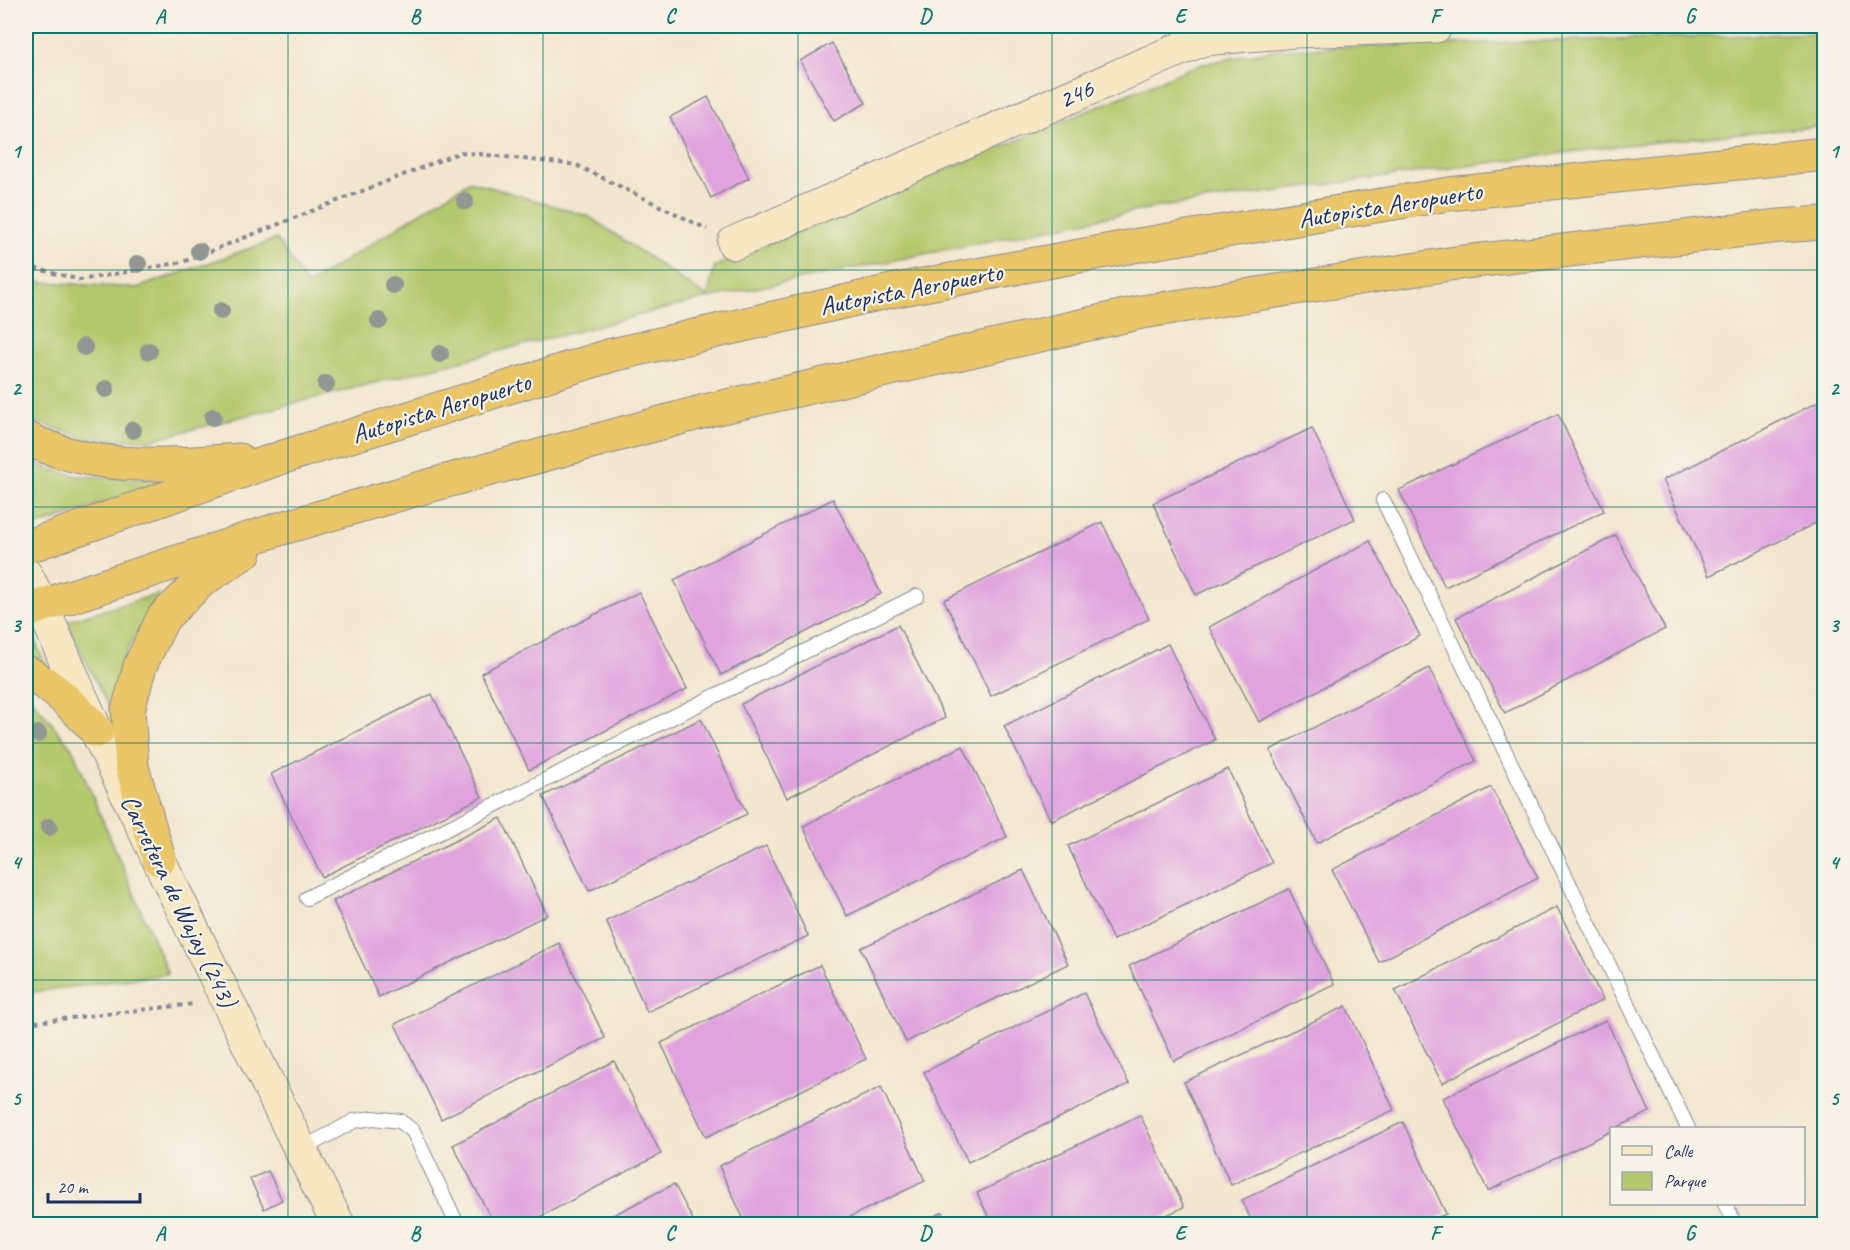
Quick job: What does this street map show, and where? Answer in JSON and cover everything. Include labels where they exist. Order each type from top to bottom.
[{"type":"highway","name":"Autopista Aeropuerto","points":[[26,547],[280,458],[612,355],[891,291],[1133,246],[1449,194],[1824,154]]},
{"type":"highway","points":[[34,608],[279,529],[710,410],[1142,312],[1456,263],[1779,226],[1824,223]]},
{"type":"highway","points":[[26,438],[70,455],[110,463],[161,465],[280,458]]},
{"type":"highway","points":[[159,859],[132,767],[128,710],[140,666],[163,618],[201,580],[279,529]]},
{"type":"highway","points":[[26,672],[43,680],[67,700],[97,731]]},
{"type":"street","name":"246","points":[[734,243],[1203,39],[1295,28],[1436,26]]},
{"type":"street","name":"Carretera de Wajay (243)","points":[[26,575],[34,608],[97,731],[338,1224]]},
{"type":"lane","points":[[1383,500],[1688,1127]]},
{"type":"lane","points":[[308,898],[916,596]]},
{"type":"lane","points":[[300,1149],[354,1120],[373,1118],[400,1121],[413,1131],[457,1224]]},
{"type":"lane","points":[[1726,1205],[1735,1224]]},
{"type":"path","points":[[26,266],[80,280],[183,262],[461,152],[576,165],[734,243]]},
{"type":"path","points":[[26,1023],[227,1000]]},
{"type":"green space","points":[[1824,33],[1824,126],[1624,145],[1152,208],[707,298],[151,440],[87,439],[36,422],[26,415],[26,281],[137,288],[277,239],[307,285],[470,181],[588,216],[707,297],[715,266],[1198,65],[1278,49]]},
{"type":"green space","points":[[26,457],[44,467],[77,476],[171,480],[26,530]]},
{"type":"green space","points":[[159,594],[127,651],[111,712],[66,621]]},
{"type":"green space","points":[[31,633],[46,666],[26,656],[26,635]]},
{"type":"green space","points":[[26,695],[72,748],[168,974],[26,993]]},
{"type":"building","points":[[832,43],[866,103],[834,121],[800,61]]},
{"type":"building","points":[[708,97],[749,178],[711,198],[670,117]]},
{"type":"building","points":[[1824,399],[1824,519],[1709,576],[1663,480]]},
{"type":"building","points":[[1558,414],[1604,511],[1445,587],[1399,490]]},
{"type":"building","points":[[1312,428],[1355,519],[1196,595],[1153,503]]},
{"type":"building","points":[[833,499],[881,594],[721,675],[674,580]]},
{"type":"building","points":[[1102,522],[1149,619],[991,696],[944,600]]},
{"type":"building","points":[[1616,535],[1665,629],[1505,713],[1456,618]]},
{"type":"building","points":[[1370,541],[1420,636],[1259,722],[1209,627]]},
{"type":"building","points":[[639,592],[687,689],[529,770],[481,673]]},
{"type":"building","points":[[898,625],[945,718],[787,798],[741,704]]},
{"type":"building","points":[[1168,644],[1215,740],[1051,821],[1004,726]]},
{"type":"building","points":[[1429,668],[1476,761],[1317,843],[1270,750]]},
{"type":"building","points":[[432,694],[482,797],[322,877],[271,774]]},
{"type":"building","points":[[701,719],[747,814],[589,891],[543,796]]},
{"type":"building","points":[[963,746],[1007,837],[847,916],[803,826]]},
{"type":"building","points":[[1228,769],[1272,863],[1113,940],[1068,846]]},
{"type":"building","points":[[1491,787],[1538,878],[1379,962],[1332,870]]},
{"type":"building","points":[[501,818],[547,915],[379,997],[333,901]]},
{"type":"building","points":[[766,846],[808,936],[647,1012],[606,921]]},
{"type":"building","points":[[1023,870],[1068,964],[906,1042],[861,948]]},
{"type":"building","points":[[1289,889],[1334,984],[1174,1061],[1129,966]]},
{"type":"building","points":[[1557,907],[1603,1000],[1442,1083],[1395,990]]},
{"type":"building","points":[[559,943],[605,1038],[441,1119],[395,1024]]},
{"type":"building","points":[[820,965],[866,1059],[706,1137],[661,1043]]},
{"type":"building","points":[[1084,993],[1129,1084],[968,1162],[924,1072]]},
{"type":"building","points":[[1346,1006],[1394,1110],[1231,1185],[1184,1082]]},
{"type":"building","points":[[1606,1020],[1650,1112],[1618,1127],[1610,1127],[1610,1132],[1488,1191],[1443,1098]]},
{"type":"building","points":[[614,1061],[661,1154],[526,1224],[494,1224],[453,1145]]},
{"type":"building","points":[[881,1087],[925,1181],[835,1224],[746,1224],[719,1166]]},
{"type":"building","points":[[1140,1115],[1184,1207],[1148,1224],[992,1224],[977,1193]]},
{"type":"building","points":[[1403,1122],[1446,1214],[1424,1224],[1253,1224],[1242,1200]]},
{"type":"building","points":[[268,1171],[282,1200],[264,1209],[250,1179]]},
{"type":"building","points":[[674,1184],[695,1224],[596,1224]]},
{"type":"building","points":[[943,1212],[949,1224],[917,1224]]}]
